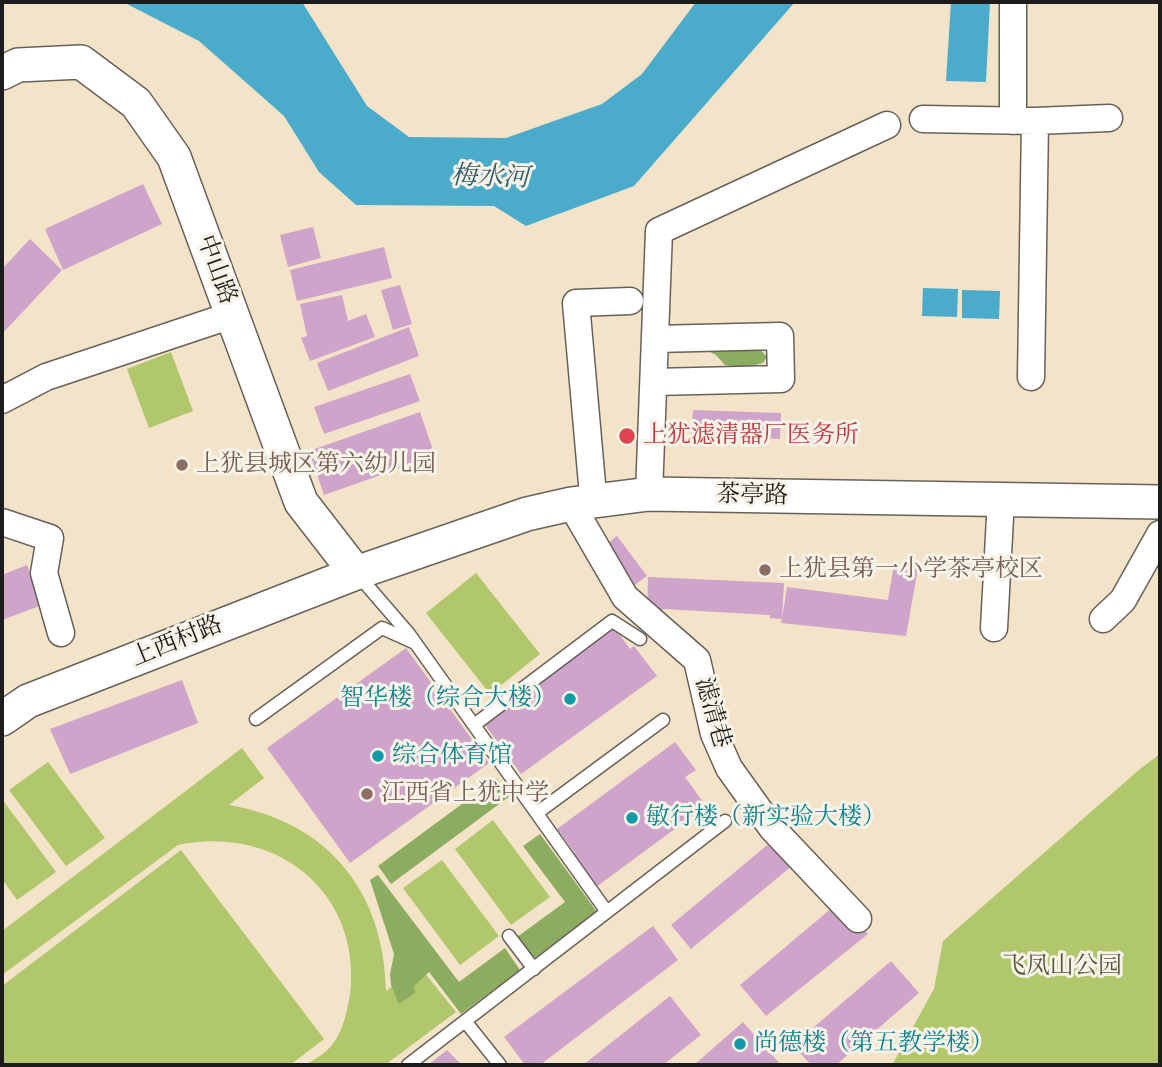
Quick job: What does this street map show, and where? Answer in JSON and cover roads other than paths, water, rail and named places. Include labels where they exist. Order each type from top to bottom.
[{"type":"street","points":[[1013,2],[1024,121],[1031,377]]},
{"type":"street","name":"中山路","points":[[2,73],[18,65],[81,62],[136,103],[174,157],[301,502],[356,573]]},
{"type":"street","points":[[923,119],[1024,121],[1109,118]]},
{"type":"street","points":[[649,494],[659,231],[887,125]]},
{"type":"street","points":[[582,494],[576,303],[630,301]]},
{"type":"street","points":[[2,400],[46,377],[232,315]]},
{"type":"street","points":[[654,382],[781,379],[780,336],[655,339]]},
{"type":"street","name":"茶亭路","points":[[356,573],[582,494],[1160,502]]},
{"type":"street","name":"滤清巷","points":[[582,494],[625,597],[697,660],[714,734],[729,768],[772,828],[858,919]]},
{"type":"street","points":[[994,628],[1001,499]]},
{"type":"street","points":[[2,522],[10,527],[50,538],[44,573],[61,633]]},
{"type":"street","points":[[1103,618],[1123,600],[1160,534]]},
{"type":"street","name":"上西村路","points":[[2,719],[28,701],[356,573]]},
{"type":"lane","points":[[356,573],[416,644],[607,912]]},
{"type":"lane","points":[[474,725],[612,621],[640,639]]},
{"type":"lane","points":[[256,719],[382,628],[416,644]]},
{"type":"lane","points":[[537,813],[663,720]]},
{"type":"lane","points":[[408,1065],[725,821]]},
{"type":"lane","points":[[509,936],[534,969]]},
{"type":"lane","points":[[465,1021],[500,1065]]},
{"type":"water","name":"梅水河","points":[[123,2],[302,2],[367,106],[409,137],[506,138],[602,104],[642,74],[696,2],[795,2],[634,186],[526,226],[494,206],[356,205],[319,172],[284,116],[199,41]]},
{"type":"water","points":[[951,2],[990,2],[986,82],[946,81]]},
{"type":"water","points":[[923,288],[958,289],[957,317],[922,316]]},
{"type":"water","points":[[962,290],[1000,291],[999,319],[962,318]]},
{"type":"place","name":"上犹滤清器厂医务所","points":[[627,436]]},
{"type":"place","name":"上犹县城区第六幼儿园","points":[[182,465]]},
{"type":"place","name":"上犹县第一小学茶亭校区","points":[[765,570]]},
{"type":"place","name":"智华楼（综合大楼）","points":[[570,699]]},
{"type":"place","name":"综合体育馆","points":[[378,756]]},
{"type":"place","name":"江西省上犹中学","points":[[367,794]]},
{"type":"place","name":"敏行楼（新实验大楼）","points":[[632,818]]},
{"type":"place","name":"尚德楼（第五教学楼）","points":[[740,1044]]},
{"type":"park label","name":"飞凤山公园","points":[[1062,967]]}]
